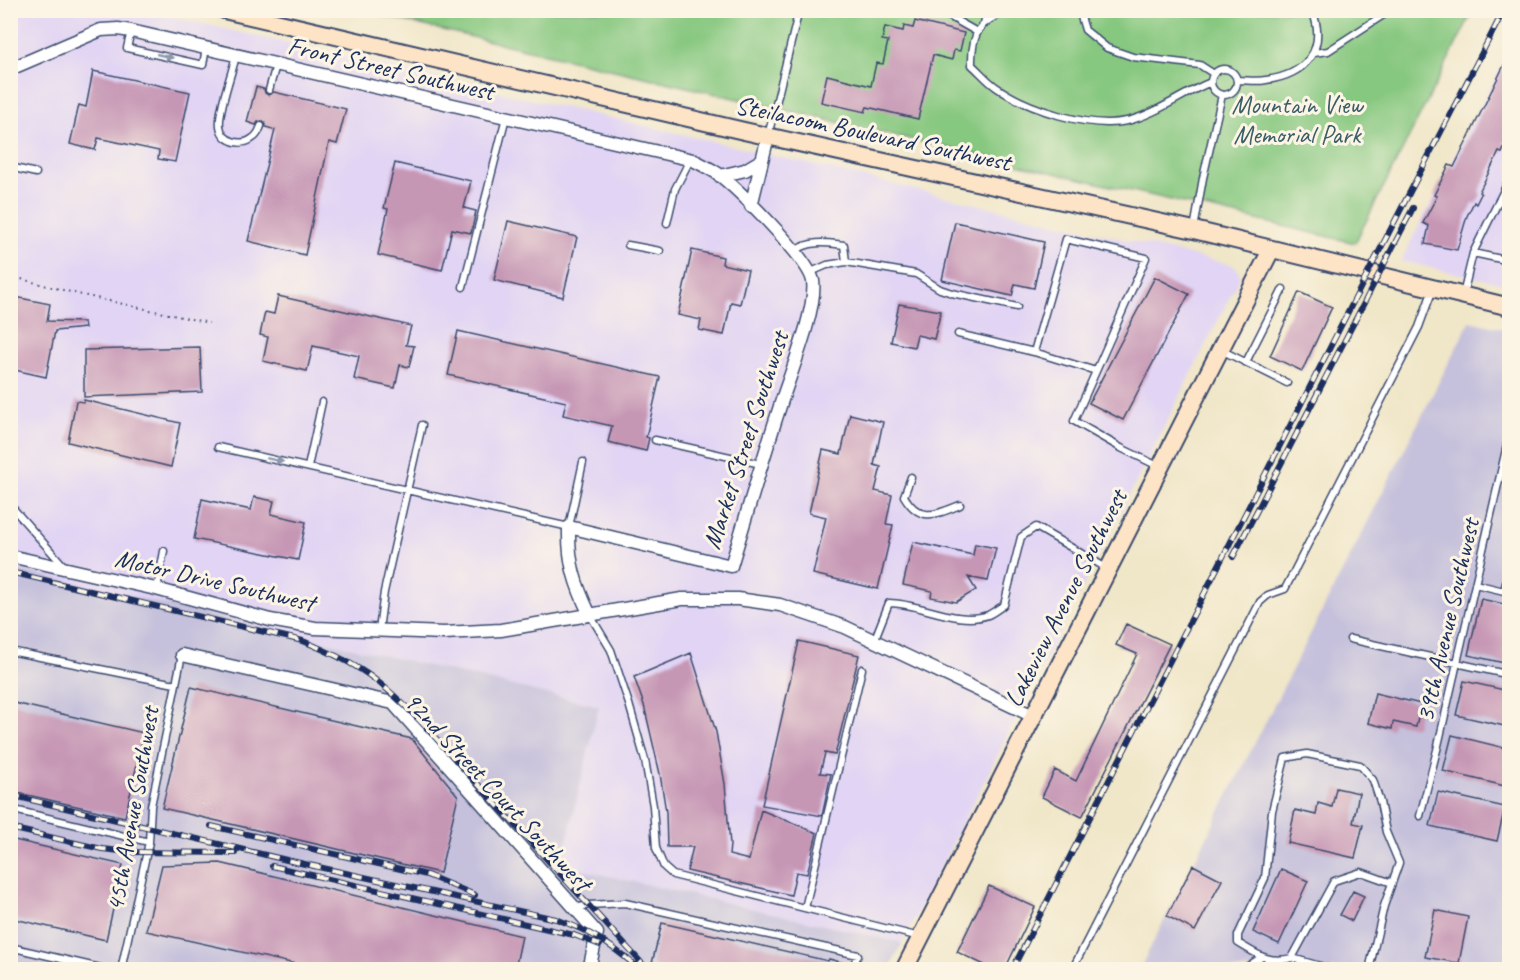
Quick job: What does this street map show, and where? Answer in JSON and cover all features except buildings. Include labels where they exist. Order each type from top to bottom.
[{"type":"main road","name":"Steilacoom Boulevard Southwest","points":[[224,10],[768,136],[1194,230],[1509,307]]},
{"type":"main road","name":"Lakeview Avenue Southwest","points":[[904,969],[1271,250]]},
{"type":"street","name":"Front Street Southwest","points":[[10,69],[100,30],[131,31],[690,160],[707,167],[720,176],[751,206]]},
{"type":"street","points":[[768,136],[751,206],[795,251],[811,272]]},
{"type":"street","points":[[720,176],[745,170],[762,160]]},
{"type":"street","name":"Market Street Southwest","points":[[569,527],[731,566],[812,304],[814,292],[811,272]]},
{"type":"street","points":[[569,527],[568,550],[572,571],[577,589],[590,615]]},
{"type":"street","name":"Motor Drive Southwest","points":[[10,556],[281,622],[315,628],[444,633],[501,630],[682,599],[738,599],[780,605],[845,627],[1033,716]]},
{"type":"street","name":"92nd Street Court Southwest","points":[[182,656],[393,703],[597,933],[589,969]]},
{"type":"lane","points":[[768,136],[799,10]]},
{"type":"lane","points":[[938,10],[976,32]]},
{"type":"lane","points":[[984,24],[987,10]]},
{"type":"lane","points":[[1010,10],[992,17],[976,32],[972,46],[972,65],[994,86],[1021,102],[1060,115],[1094,122],[1127,121],[1161,108],[1211,82]]},
{"type":"lane","points":[[1078,10],[1085,30],[1107,48],[1133,57],[1200,65],[1214,74]]},
{"type":"lane","points":[[1238,80],[1266,80],[1286,75],[1303,66],[1314,53],[1318,36],[1312,10]]},
{"type":"lane","points":[[1314,53],[1328,51],[1391,10]]},
{"type":"lane","points":[[131,31],[127,48],[203,65],[206,48]]},
{"type":"lane","points":[[236,55],[220,117],[220,128],[224,135],[236,143],[245,143],[252,139],[261,126]]},
{"type":"lane","points":[[269,90],[276,64]]},
{"type":"lane","points":[[1222,69],[1235,74],[1238,80],[1231,94],[1222,95],[1214,91],[1211,82],[1214,74],[1222,69]]},
{"type":"lane","points":[[1194,230],[1222,95]]},
{"type":"lane","points":[[463,287],[506,117]]},
{"type":"lane","points":[[667,223],[675,189],[690,160]]},
{"type":"lane","points":[[10,167],[36,173]]},
{"type":"lane","points":[[1462,296],[1473,253],[1509,178]]},
{"type":"lane","points":[[1034,352],[1066,238],[1146,258],[1074,420],[1121,448],[1161,467]]},
{"type":"lane","points":[[795,251],[804,245],[818,243],[844,245],[846,262]]},
{"type":"lane","points":[[628,244],[660,250]]},
{"type":"lane","points":[[1473,253],[1509,261]]},
{"type":"lane","points":[[811,272],[827,265],[846,262],[916,274],[940,289],[952,293],[1017,307]]},
{"type":"lane","points":[[1072,969],[1260,602],[1268,595],[1285,589],[1419,327],[1433,288]]},
{"type":"lane","points":[[1246,362],[1283,289]]},
{"type":"lane","points":[[958,334],[1034,352],[1096,371]]},
{"type":"lane","points":[[1221,350],[1287,383]]},
{"type":"lane","points":[[308,467],[322,402]]},
{"type":"lane","points":[[379,631],[384,592],[422,425]]},
{"type":"lane","name":"39th Avenue Southwest","points":[[1420,816],[1457,665],[1509,432]]},
{"type":"lane","points":[[655,440],[761,464]]},
{"type":"lane","points":[[218,447],[569,527],[582,462]]},
{"type":"lane","points":[[911,477],[904,496],[911,508],[923,514],[935,515],[960,505]]},
{"type":"lane","points":[[10,505],[66,569]]},
{"type":"lane","points":[[874,641],[889,603],[902,603],[963,618],[988,615],[1004,605],[1021,537],[1036,527],[1108,570]]},
{"type":"lane","points":[[156,590],[164,551]]},
{"type":"lane","points":[[1475,584],[1507,592],[1509,568]]},
{"type":"lane","points":[[590,615],[611,650],[645,760],[657,848],[664,867],[673,875],[920,937]]},
{"type":"lane","points":[[1350,639],[1509,675]]},
{"type":"lane","points":[[10,651],[175,684]]},
{"type":"lane","name":"45th Avenue Southwest","points":[[121,969],[149,842],[151,806],[182,656]]},
{"type":"lane","points":[[805,908],[862,669]]},
{"type":"lane","points":[[1334,969],[1292,958],[1279,962],[1262,957],[1238,943],[1238,935],[1265,878],[1272,811],[1285,758],[1307,754],[1359,765],[1373,780],[1386,832],[1399,863],[1384,906],[1368,969]]},
{"type":"lane","points":[[10,809],[149,842]]},
{"type":"lane","points":[[1292,958],[1334,881],[1361,872],[1392,883]]},
{"type":"lane","points":[[575,908],[625,903],[858,955],[851,969]]},
{"type":"lane","points":[[10,947],[109,969]]},
{"type":"lane","points":[[1242,969],[1262,957]]},
{"type":"path","points":[[10,276],[78,294],[209,323]]},
{"type":"shaded area","points":[[11,11],[147,11],[750,150],[1232,265],[1238,270],[1240,277],[902,943],[561,865],[599,706],[11,568]]},
{"type":"shaded area","points":[[1509,51],[1509,285],[1401,261]]},
{"type":"shaded area","points":[[1470,321],[1509,330],[1509,969],[1139,970]]},
{"type":"shaded area","points":[[11,568],[599,706],[561,865],[902,943],[889,970],[11,970]]},
{"type":"green space","name":"Mountain View Memorial Park","points":[[361,11],[1473,11],[1355,243]]},
{"type":"railway","points":[[1012,970],[1504,10]]},
{"type":"railway","points":[[1233,557],[1413,208]]},
{"type":"railway","points":[[10,572],[303,641],[354,665],[393,695],[421,722],[648,970]]},
{"type":"railway","points":[[10,795],[291,861],[556,919],[599,938],[636,966]]},
{"type":"railway","points":[[211,826],[427,875],[475,895]]},
{"type":"railway","points":[[10,828],[102,849],[129,852],[235,853]]},
{"type":"railway","points":[[272,866],[574,935],[600,945]]}]
